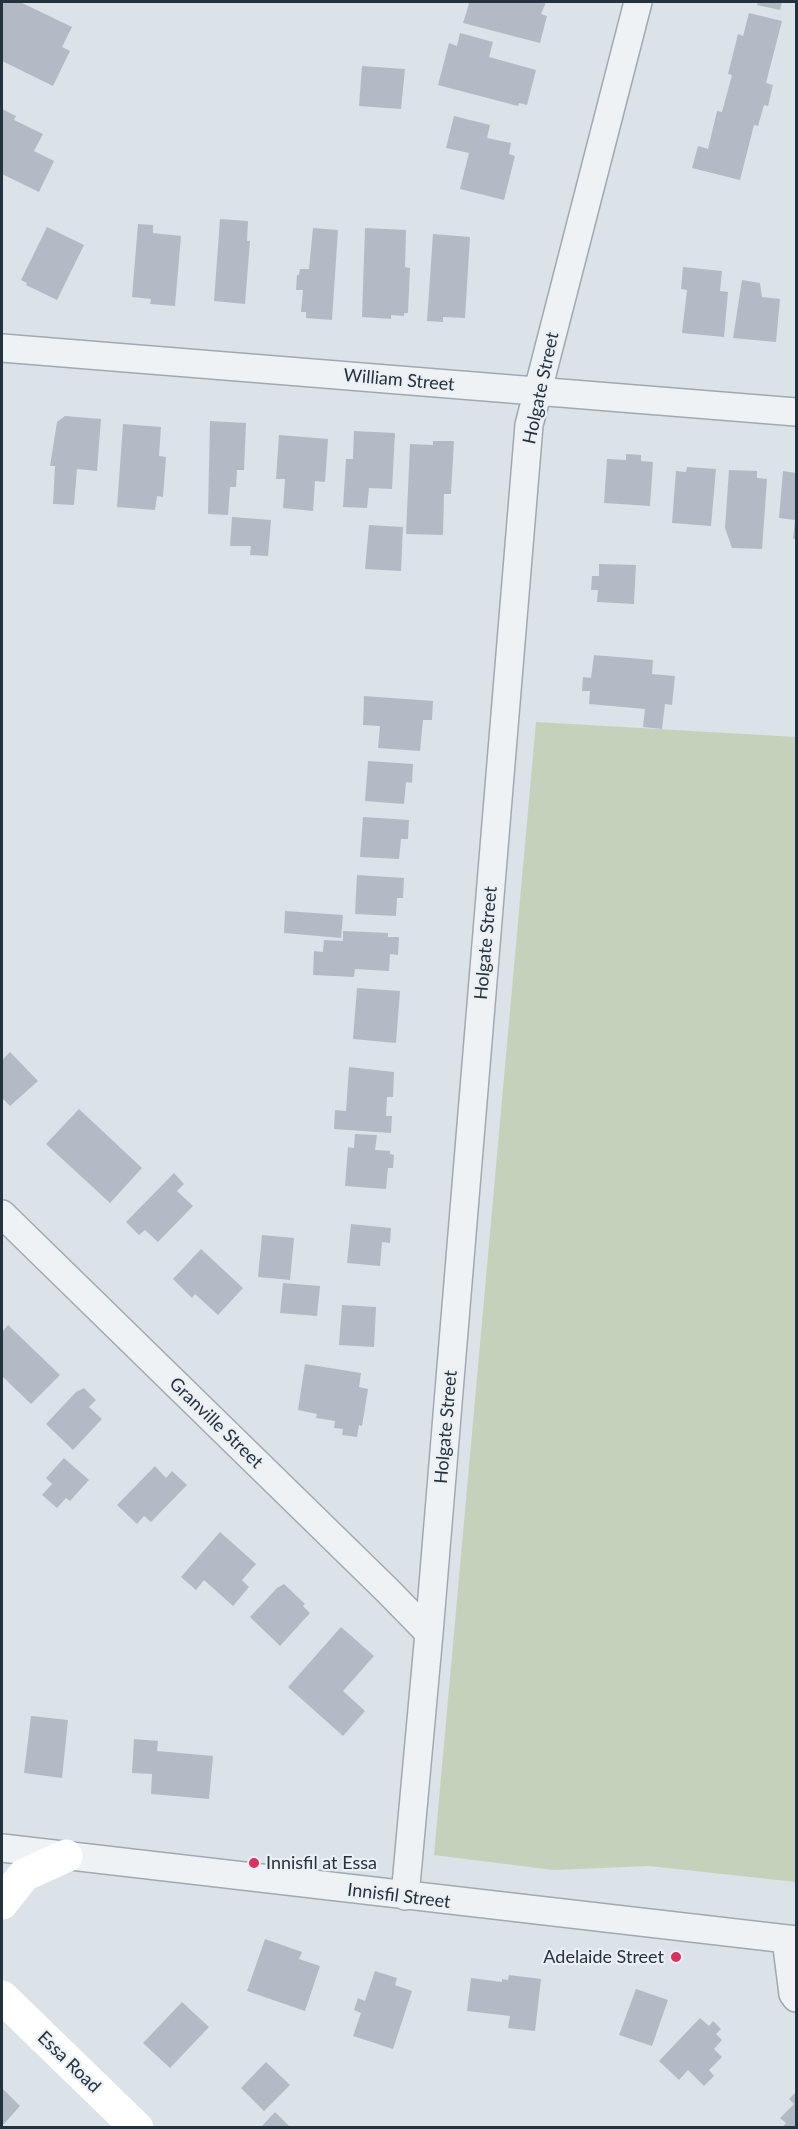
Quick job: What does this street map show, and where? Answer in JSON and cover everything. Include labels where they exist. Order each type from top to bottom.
[{"type":"main road","points":[[2,1903],[24,1875],[66,1856]]},
{"type":"main road","name":"Essa Road","points":[[3,1995],[137,2127]]},
{"type":"street","name":"Holgate Street","points":[[405,1896],[429,1633],[529,425],[638,2]]},
{"type":"street","name":"William Street","points":[[2,348],[796,412]]},
{"type":"street","name":"Granville Street","points":[[2,1214],[429,1633]]},
{"type":"street","name":"Innisfil Street","points":[[2,1848],[791,1940]]},
{"type":"street","points":[[791,1940],[792,1994],[796,1998]]},
{"type":"green space","points":[[536,722],[796,737],[796,1882],[649,1866],[554,1870],[434,1855]]},
{"type":"building","points":[[2,2],[20,2],[72,27],[62,47],[70,51],[53,86],[2,61]]},
{"type":"building","points":[[467,2],[546,2],[541,14],[547,16],[540,43],[463,23],[469,4]]},
{"type":"building","points":[[758,2],[782,2],[780,10],[757,5]]},
{"type":"building","points":[[749,13],[782,21],[766,83],[773,85],[768,106],[764,105],[758,126],[754,125],[740,180],[692,168],[698,146],[708,149],[717,111],[722,112],[732,75],[728,74],[738,34],[743,36]]},
{"type":"building","points":[[460,33],[493,42],[489,57],[536,70],[527,105],[519,103],[518,106],[438,85],[449,43],[457,46]]},
{"type":"building","points":[[362,66],[405,69],[401,109],[359,106]]},
{"type":"building","points":[[2,109],[16,116],[14,120],[43,134],[34,151],[54,161],[39,192],[2,174]]},
{"type":"building","points":[[454,116],[490,125],[487,138],[511,143],[509,154],[515,156],[504,200],[460,189],[469,153],[446,148]]},
{"type":"building","points":[[220,219],[248,221],[247,241],[250,241],[245,304],[214,301]]},
{"type":"building","points":[[138,224],[153,225],[153,233],[181,236],[175,306],[150,304],[151,299],[132,297]]},
{"type":"building","points":[[47,227],[84,245],[57,300],[26,285],[27,283],[21,280]]},
{"type":"building","points":[[313,228],[338,230],[332,320],[306,318],[306,312],[301,312],[303,290],[296,290],[297,275],[300,269],[309,269]]},
{"type":"building","points":[[365,228],[406,230],[405,267],[410,268],[408,313],[404,313],[404,316],[391,315],[391,319],[362,317]]},
{"type":"building","points":[[433,234],[470,237],[465,318],[443,317],[443,322],[427,321]]},
{"type":"building","points":[[683,267],[722,271],[720,291],[728,292],[724,337],[682,333],[687,290],[681,289]]},
{"type":"building","points":[[742,280],[760,283],[762,297],[780,299],[776,342],[733,338]]},
{"type":"building","points":[[65,416],[101,419],[97,471],[77,469],[74,505],[53,504],[55,466],[50,466],[57,422]]},
{"type":"building","points":[[210,421],[246,423],[244,470],[237,470],[236,487],[230,487],[228,515],[208,514]]},
{"type":"building","points":[[123,424],[161,427],[159,456],[166,457],[163,497],[157,496],[155,510],[117,507]]},
{"type":"building","points":[[354,431],[395,433],[392,489],[369,488],[367,508],[343,507],[346,459],[353,459]]},
{"type":"building","points":[[279,435],[328,439],[325,482],[315,481],[313,511],[283,508],[285,479],[276,479]]},
{"type":"building","points":[[433,441],[454,441],[451,494],[444,494],[443,535],[406,534],[410,444],[433,445]]},
{"type":"building","points":[[626,454],[641,455],[641,461],[653,462],[650,506],[604,503],[607,459],[626,460]]},
{"type":"building","points":[[687,467],[716,469],[711,526],[672,523],[676,471],[686,472]]},
{"type":"building","points":[[729,470],[757,471],[757,478],[767,479],[762,549],[732,548],[725,528]]},
{"type":"building","points":[[783,471],[796,473],[796,539],[793,539],[795,520],[779,518]]},
{"type":"building","points":[[232,517],[271,520],[268,556],[250,555],[251,546],[230,546]]},
{"type":"building","points":[[369,525],[403,527],[401,571],[365,569]]},
{"type":"building","points":[[599,564],[636,565],[634,604],[597,602],[598,590],[591,590],[592,576],[599,576]]},
{"type":"building","points":[[594,655],[653,660],[652,674],[675,676],[672,705],[665,704],[662,729],[643,727],[645,709],[589,704],[590,691],[582,691],[583,677],[591,678]]},
{"type":"building","points":[[364,696],[433,701],[432,720],[423,720],[420,751],[378,748],[380,726],[363,725]]},
{"type":"building","points":[[368,761],[413,764],[412,783],[406,782],[404,804],[365,801]]},
{"type":"building","points":[[363,817],[409,820],[408,839],[401,839],[399,859],[360,857]]},
{"type":"building","points":[[357,875],[404,878],[403,898],[397,898],[396,916],[355,914]]},
{"type":"building","points":[[285,911],[343,915],[341,938],[284,933]]},
{"type":"building","points":[[343,931],[388,933],[388,937],[399,937],[398,955],[390,954],[389,971],[355,969],[354,977],[313,975],[314,951],[323,952],[324,940],[343,941]]},
{"type":"building","points":[[357,988],[400,991],[396,1043],[353,1039]]},
{"type":"building","points":[[10,1052],[38,1081],[10,1106],[2,1098],[2,1060]]},
{"type":"building","points":[[349,1067],[394,1072],[393,1097],[387,1097],[386,1116],[392,1116],[391,1133],[334,1129],[335,1110],[346,1111]]},
{"type":"building","points":[[79,1109],[142,1168],[110,1203],[46,1144]]},
{"type":"building","points":[[355,1134],[377,1135],[375,1150],[390,1151],[390,1154],[394,1155],[393,1168],[388,1168],[386,1189],[345,1186],[348,1147],[354,1148]]},
{"type":"building","points":[[174,1173],[184,1184],[177,1191],[193,1206],[158,1242],[145,1230],[139,1235],[126,1222]]},
{"type":"building","points":[[351,1224],[391,1228],[390,1243],[382,1242],[380,1266],[347,1263]]},
{"type":"building","points":[[262,1235],[294,1238],[290,1280],[258,1277]]},
{"type":"building","points":[[201,1249],[243,1288],[218,1315],[195,1294],[192,1298],[173,1279]]},
{"type":"building","points":[[283,1283],[320,1286],[317,1316],[280,1313]]},
{"type":"building","points":[[342,1305],[376,1307],[374,1347],[339,1345]]},
{"type":"building","points":[[8,1325],[60,1375],[31,1404],[2,1376],[2,1332]]},
{"type":"building","points":[[305,1364],[361,1373],[359,1387],[368,1389],[362,1426],[359,1425],[357,1437],[342,1435],[343,1429],[334,1428],[335,1421],[316,1418],[317,1414],[298,1410]]},
{"type":"building","points":[[84,1388],[96,1400],[89,1407],[102,1419],[73,1450],[46,1424],[76,1392]]},
{"type":"building","points":[[64,1458],[89,1480],[70,1501],[66,1498],[57,1508],[42,1495],[52,1484],[46,1478]]},
{"type":"building","points":[[155,1466],[166,1478],[172,1471],[187,1485],[151,1522],[144,1516],[137,1524],[117,1505]]},
{"type":"building","points":[[220,1532],[256,1564],[242,1580],[249,1587],[233,1606],[204,1580],[196,1590],[181,1577]]},
{"type":"building","points":[[284,1584],[305,1604],[303,1606],[310,1613],[280,1646],[250,1617],[277,1588]]},
{"type":"building","points":[[341,1627],[374,1656],[343,1691],[365,1711],[343,1736],[288,1687]]},
{"type":"building","points":[[31,1716],[68,1720],[62,1778],[24,1773]]},
{"type":"building","points":[[134,1739],[158,1741],[157,1751],[213,1756],[209,1799],[151,1794],[152,1774],[132,1773]]},
{"type":"building","points":[[265,1939],[302,1952],[299,1959],[320,1966],[305,2011],[247,1991]]},
{"type":"building","points":[[375,1971],[397,1978],[395,1985],[412,1991],[393,2049],[353,2036],[361,2013],[354,2010],[358,1998],[365,2001]]},
{"type":"building","points":[[509,1975],[541,1979],[535,2031],[508,2028],[510,2016],[467,2011],[471,1978],[502,1982],[502,1979],[508,1980]]},
{"type":"building","points":[[636,1989],[668,2000],[652,2046],[619,2035]]},
{"type":"building","points":[[182,2002],[209,2027],[170,2068],[143,2043]]},
{"type":"building","points":[[700,2018],[709,2026],[713,2021],[721,2029],[716,2034],[722,2040],[714,2049],[722,2057],[709,2070],[714,2076],[704,2086],[688,2070],[679,2080],[659,2061]]},
{"type":"building","points":[[266,2062],[290,2085],[264,2111],[241,2088]]},
{"type":"building","points":[[2,2088],[20,2106],[2,2126]]},
{"type":"building","points":[[796,2092],[796,2128],[782,2128],[786,2123],[780,2118],[794,2104],[789,2099]]},
{"type":"building","points":[[275,2112],[291,2128],[260,2128]]},
{"type":"place","name":"Innisfil at Essa","points":[[254,1863]]},
{"type":"place","name":"Adelaide Street","points":[[676,1957]]}]
